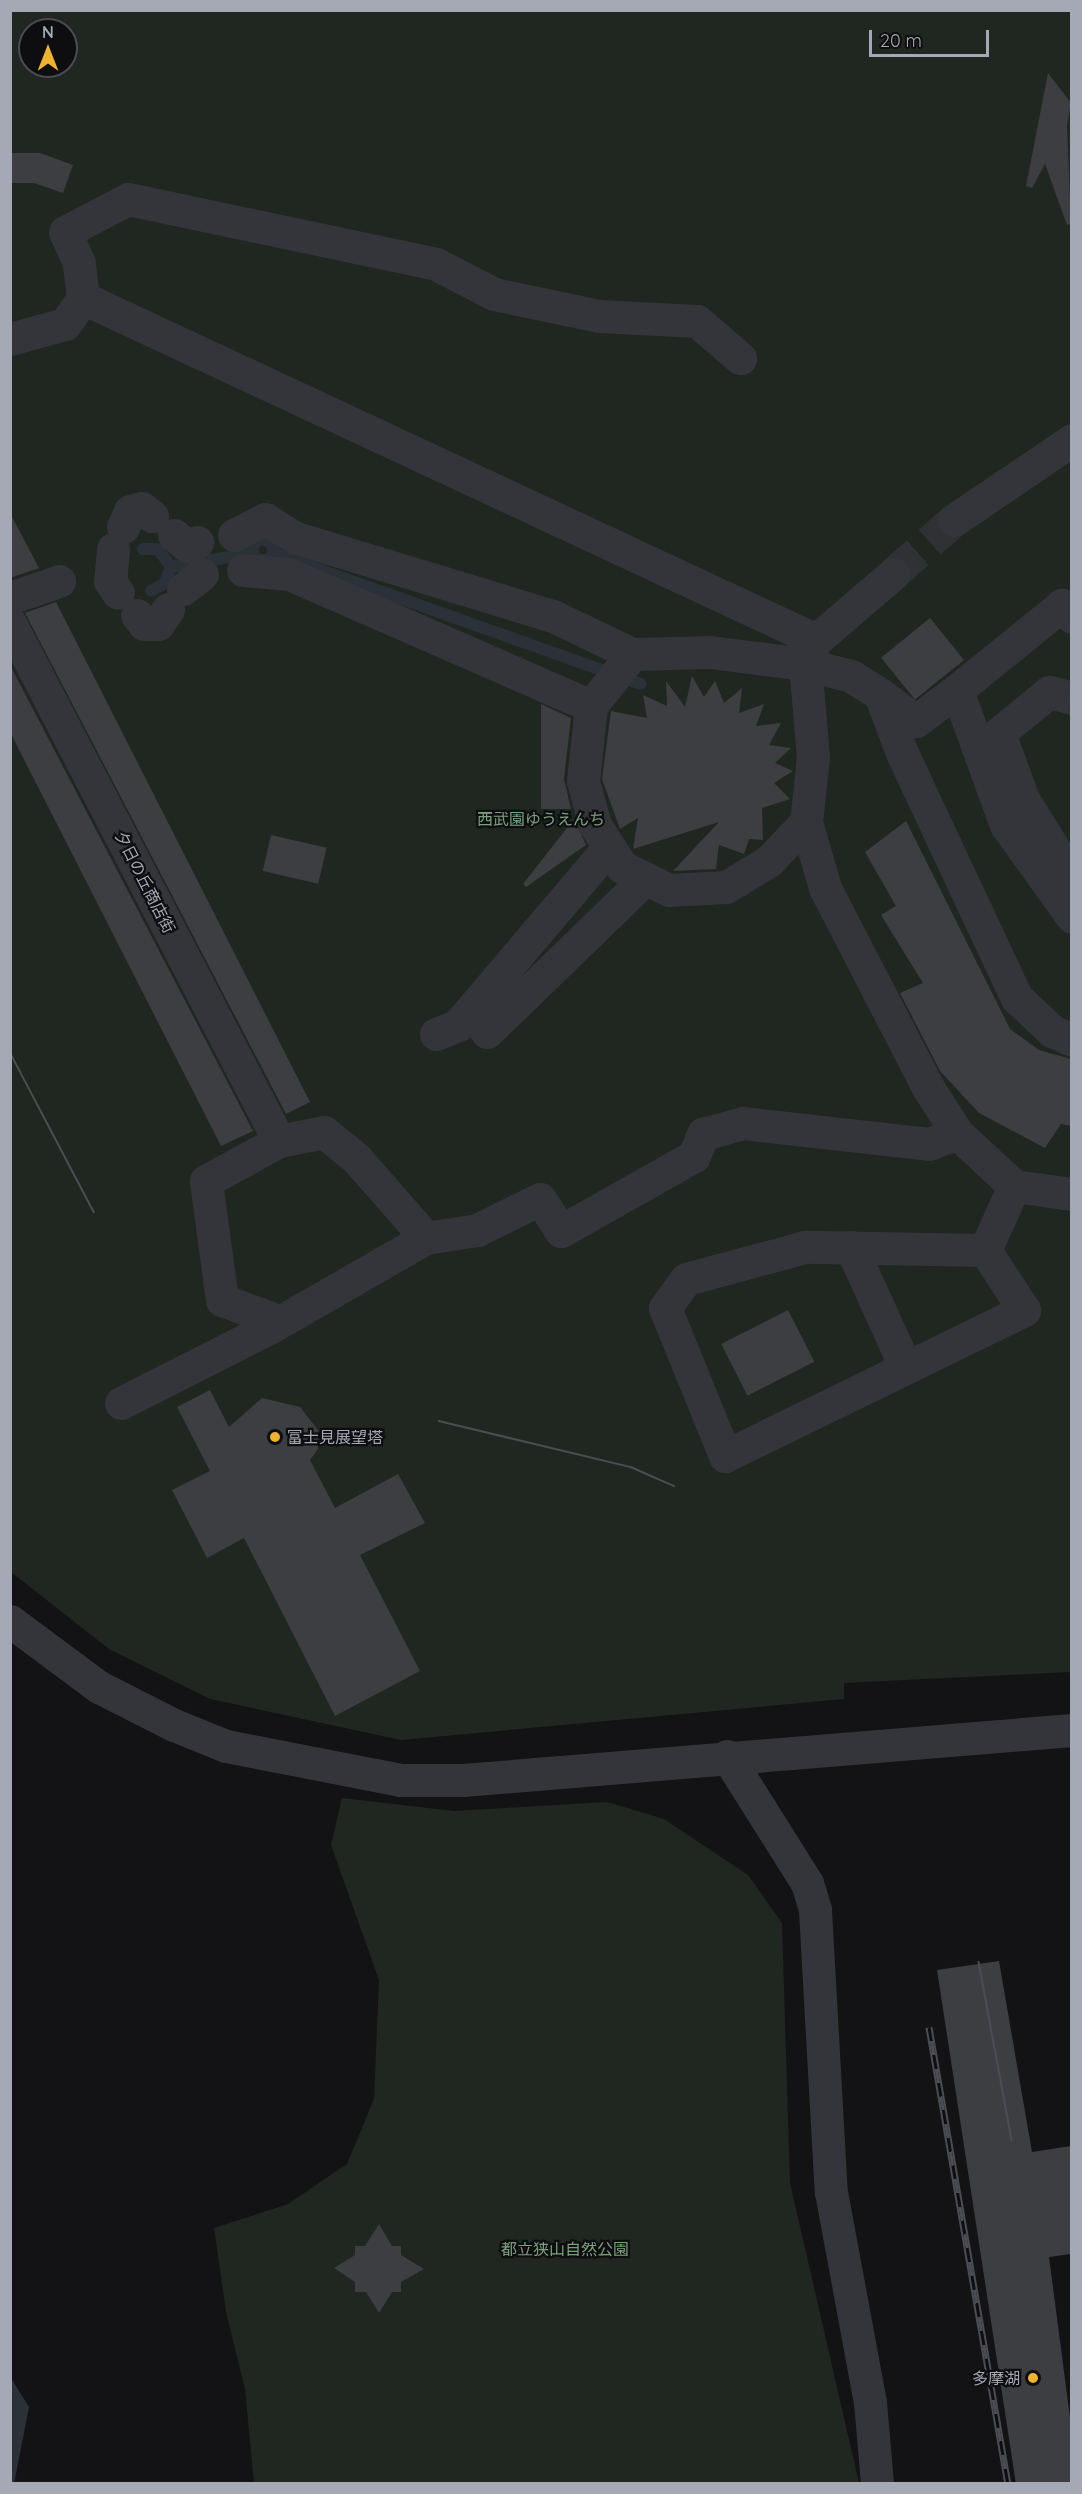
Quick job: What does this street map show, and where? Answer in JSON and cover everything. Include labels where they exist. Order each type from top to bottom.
[{"type":"street","points":[[10,339],[65,324],[83,298],[79,263],[65,232],[128,200],[435,264],[494,294],[599,316],[697,321],[740,358]]},
{"type":"street","points":[[83,298],[811,652],[880,694],[916,721],[1062,605],[1071,617]]},
{"type":"street","points":[[954,520],[1071,440]]},
{"type":"street","points":[[234,535],[266,519],[296,538],[553,616],[615,678]]},
{"type":"street","points":[[152,534],[110,581],[162,596]]},
{"type":"street","points":[[243,570],[290,574],[615,678],[710,652],[811,652],[893,574]]},
{"type":"street","points":[[10,598],[59,581]]},
{"type":"street","name":"夕日の丘商店街","points":[[10,623],[279,1141]]},
{"type":"street","points":[[811,652],[813,757],[806,822],[825,888],[927,1086],[957,1133],[1014,1186],[1071,1194]]},
{"type":"street","points":[[615,678],[583,781],[595,825],[622,867],[669,890],[726,887],[769,861],[806,822]]},
{"type":"street","points":[[957,690],[1006,825],[1071,917]]},
{"type":"street","points":[[1071,698],[1049,692],[999,733],[1023,799],[1071,878]]},
{"type":"street","points":[[880,694],[902,753],[1017,998],[1052,1031],[1071,1040]]},
{"type":"street","points":[[435,1034],[458,1025],[609,847]]},
{"type":"street","points":[[471,1010],[487,1032],[646,878]]},
{"type":"street","points":[[121,1403],[272,1327],[426,1238],[477,1230],[540,1199],[561,1231],[694,1156],[703,1134],[743,1123],[929,1144],[957,1133]]},
{"type":"street","points":[[272,1327],[268,1317],[222,1300],[206,1180],[279,1141],[324,1132],[357,1158],[426,1238]]},
{"type":"street","points":[[986,1250],[1014,1186]]},
{"type":"street","points":[[805,1247],[986,1250],[1024,1310],[904,1364],[725,1456],[665,1308],[686,1279],[805,1247]]},
{"type":"street","points":[[851,1247],[904,1364]]},
{"type":"street","points":[[10,1621],[99,1688],[174,1725],[226,1746],[347,1772],[463,1780],[727,1756],[1071,1730]]},
{"type":"street","points":[[727,1756],[807,1883],[815,1910],[831,2192],[870,2402],[877,2484]]},
{"type":"green space","name":"西武園ゆうえんち","points":[[10,11],[1071,11],[1071,1672],[844,1683],[844,1699],[401,1740],[210,1699],[109,1649],[11,1572]]},
{"type":"green space","name":"都立狭山自然公園","points":[[342,1798],[454,1811],[607,1802],[664,1819],[748,1875],[782,1923],[790,2183],[859,2483],[254,2483],[245,2389],[226,2312],[214,2228],[288,2204],[347,2164],[374,2099],[379,1980],[331,1845]]},
{"type":"shaded area","points":[[11,2378],[29,2407],[14,2484],[10,2483]]},
{"type":"building","points":[[1048,73],[1071,103],[1067,126],[1071,224],[1067,225],[1045,164],[1032,188],[1026,186]]},
{"type":"building","points":[[10,153],[40,153],[73,165],[63,193],[34,183],[10,183]]},
{"type":"building","points":[[10,513],[39,568],[10,578]]},
{"type":"building","points":[[56,602],[310,1102],[286,1114],[25,613]]},
{"type":"building","points":[[930,618],[964,660],[915,700],[881,658]]},
{"type":"building","points":[[10,665],[253,1131],[221,1146],[10,732]]},
{"type":"building","points":[[692,676],[704,697],[715,681],[724,703],[742,688],[739,713],[764,704],[756,726],[781,723],[769,745],[791,748],[775,763],[793,771],[774,783],[790,799],[762,808],[763,840],[749,839],[744,854],[719,845],[716,869],[673,871],[719,822],[633,849],[638,818],[620,829],[602,779],[611,711],[647,718],[643,695],[667,706],[666,681],[685,707]]},
{"type":"building","points":[[541,704],[571,718],[564,779],[571,809],[541,809]]},
{"type":"building","points":[[574,819],[586,845],[526,887],[523,884]]},
{"type":"building","points":[[906,821],[1010,1029],[1039,1050],[1071,1059],[1071,1126],[1061,1124],[1045,1148],[979,1113],[940,1071],[900,993],[923,983],[881,915],[896,906],[865,852]]},
{"type":"building","points":[[271,835],[327,848],[318,884],[263,871]]},
{"type":"building","points":[[788,1310],[814,1362],[748,1396],[721,1344]]},
{"type":"building","points":[[210,1390],[229,1427],[262,1398],[300,1407],[318,1430],[318,1449],[310,1460],[335,1508],[398,1474],[425,1523],[360,1555],[420,1671],[335,1716],[244,1538],[207,1558],[172,1490],[210,1471],[177,1407]]},
{"type":"building","points":[[999,1961],[1032,2152],[1071,2146],[1071,2254],[1049,2257],[1071,2425],[1071,2484],[1016,2484],[937,1970]]},
{"type":"building","points":[[379,2224],[392,2246],[401,2246],[401,2255],[424,2269],[401,2282],[401,2292],[392,2292],[379,2313],[366,2292],[355,2292],[355,2282],[334,2268],[355,2255],[355,2246],[365,2246]]},
{"type":"waterway","points":[[263,540],[270,543],[273,550],[270,557],[263,560],[256,557],[253,550],[256,543],[263,540]]},
{"type":"waterway","points":[[143,549],[158,549],[171,567],[165,583],[151,591]]},
{"type":"waterway","points":[[171,567],[252,553]]},
{"type":"waterway","points":[[273,553],[640,684]]},
{"type":"tunnel","points":[[893,574],[954,520]]},
{"type":"tram line","points":[[10,1052],[94,1212]]},
{"type":"tram line","points":[[439,1421],[631,1467],[674,1486]]},
{"type":"tram line","points":[[979,1962],[1012,2140]]},
{"type":"railway","points":[[929,2027],[1008,2484]]},
{"type":"place","name":"富士見展望塔","points":[[275,1437]]},
{"type":"place","name":"多摩湖","points":[[1033,2378]]}]
